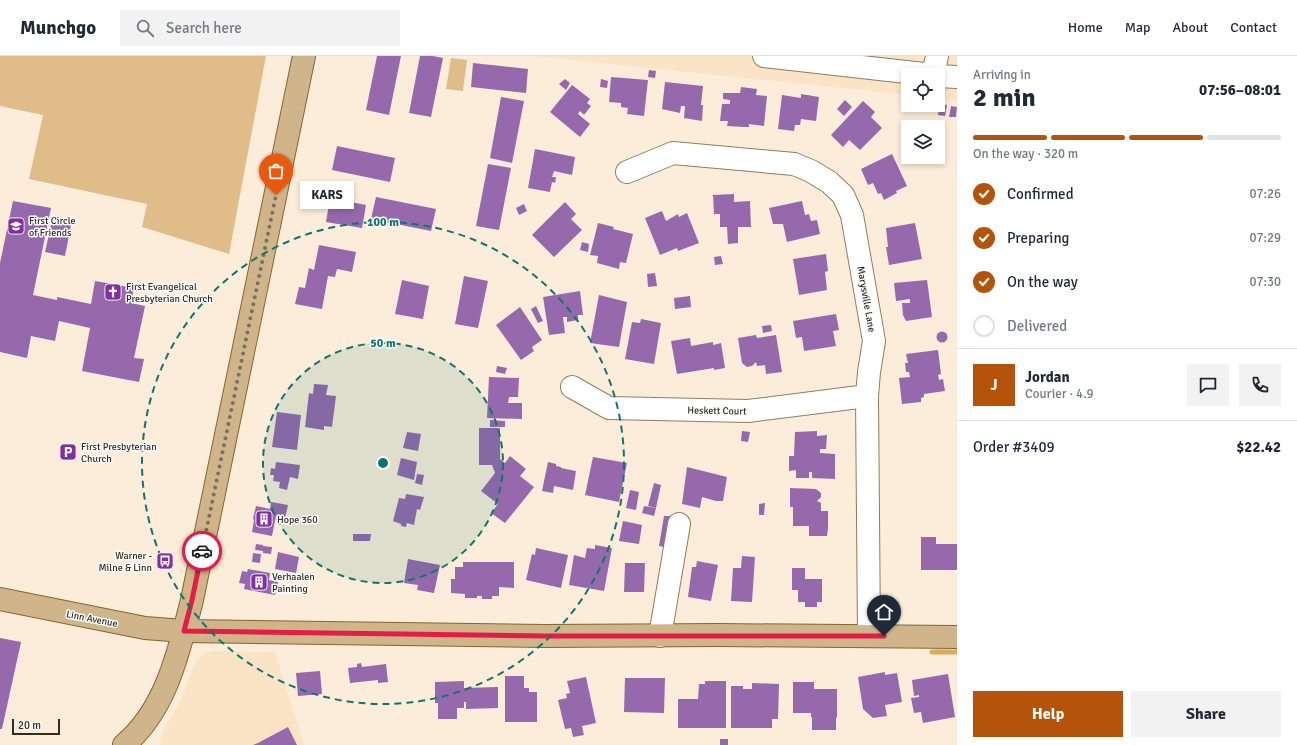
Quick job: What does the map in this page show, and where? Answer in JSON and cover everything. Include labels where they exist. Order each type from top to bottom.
[{"type":"main road","points":[[130,743],[159,699],[170,676],[194,592],[304,56]]},
{"type":"main road","name":"Linn Avenue","points":[[0,599],[146,628],[184,631],[544,636],[957,637]]},
{"type":"street","points":[[764,56],[901,71]]},
{"type":"street","points":[[934,68],[937,56]]},
{"type":"street","points":[[945,76],[957,77]]},
{"type":"street","name":"Marysville Lane","points":[[627,172],[674,152],[794,164],[811,171],[829,182],[844,195],[852,215],[874,341],[867,396],[869,636]]},
{"type":"street","name":"Heskett Court","points":[[572,387],[608,408],[748,411],[867,396]]},
{"type":"street","points":[[660,636],[679,524]]},
{"type":"shaded area","points":[[0,56],[266,56],[229,254],[142,227],[147,204],[29,179],[43,115],[0,106]]},
{"type":"shaded area","points":[[533,56],[957,56],[957,100],[945,99],[945,68],[901,68],[901,94]]},
{"type":"shaded area","points":[[451,58],[467,60],[463,91],[446,89]]},
{"type":"shaded area","points":[[212,651],[275,652],[304,745],[160,745],[162,733],[182,698],[194,665],[203,653]]},
{"type":"building","points":[[377,56],[401,56],[389,115],[366,110]]},
{"type":"building","points":[[420,56],[443,58],[431,117],[409,113]]},
{"type":"building","points":[[473,63],[528,69],[526,93],[471,87]]},
{"type":"building","points":[[649,70],[656,71],[655,78],[648,77]]},
{"type":"building","points":[[611,77],[648,80],[644,116],[627,114],[628,108],[621,107],[621,103],[609,102]]},
{"type":"building","points":[[565,79],[570,83],[566,90],[559,84]]},
{"type":"building","points":[[601,79],[608,81],[607,88],[600,87]]},
{"type":"building","points":[[665,82],[703,86],[701,105],[703,105],[702,121],[684,118],[685,106],[681,106],[680,113],[662,109]]},
{"type":"building","points":[[572,85],[590,99],[587,103],[591,106],[584,115],[580,111],[578,114],[590,124],[580,137],[550,112]]},
{"type":"building","points":[[741,87],[757,89],[756,95],[767,96],[764,126],[749,124],[749,127],[727,126],[728,121],[720,121],[722,104],[730,104],[730,100],[723,99],[723,93],[740,93]]},
{"type":"building","points":[[801,94],[819,97],[816,121],[801,119],[800,125],[795,125],[794,131],[778,129],[782,95],[801,98]]},
{"type":"building","points":[[501,97],[524,101],[512,163],[490,158]]},
{"type":"building","points":[[845,100],[852,107],[844,116],[837,109]]},
{"type":"building","points":[[863,101],[875,112],[871,117],[882,128],[860,150],[849,140],[843,147],[831,135]]},
{"type":"building","points":[[945,105],[947,105],[945,116],[938,115],[939,112],[945,112]]},
{"type":"building","points":[[951,106],[957,107],[956,117],[949,117]]},
{"type":"building","points":[[337,146],[395,158],[390,182],[332,170]]},
{"type":"building","points":[[535,149],[575,157],[572,175],[554,171],[552,177],[556,177],[555,183],[552,182],[550,192],[528,188]]},
{"type":"building","points":[[892,154],[907,186],[896,191],[897,193],[884,200],[881,193],[878,194],[873,183],[868,185],[861,169]]},
{"type":"building","points":[[488,164],[511,168],[499,230],[476,226]]},
{"type":"building","points":[[734,194],[734,202],[750,201],[751,227],[738,227],[738,243],[728,244],[727,227],[720,227],[720,214],[714,214],[713,195]]},
{"type":"building","points":[[376,197],[436,209],[431,231],[371,219]]},
{"type":"building","points":[[330,198],[366,205],[362,228],[326,222]]},
{"type":"building","name":"First Evangelical Presbyterian Church","points":[[13,201],[51,208],[33,295],[57,300],[57,297],[91,304],[95,281],[134,288],[131,303],[145,306],[134,358],[144,359],[139,382],[82,371],[90,328],[59,321],[55,341],[31,336],[27,358],[0,352],[0,263]]},
{"type":"building","points":[[802,201],[805,215],[809,214],[811,221],[817,220],[820,234],[787,242],[783,224],[773,224],[769,208]]},
{"type":"building","points":[[565,202],[576,214],[571,219],[582,230],[554,257],[532,235]]},
{"type":"building","points":[[524,204],[527,211],[519,215],[516,208]]},
{"type":"building","points":[[662,211],[666,221],[678,214],[679,217],[687,213],[699,243],[678,251],[677,248],[660,255],[645,218]]},
{"type":"building","points":[[52,221],[71,225],[65,256],[45,252]]},
{"type":"building","points":[[598,223],[614,227],[613,229],[633,234],[626,263],[620,262],[619,269],[597,263],[598,256],[590,255]]},
{"type":"building","points":[[915,223],[922,259],[889,265],[886,247],[888,247],[886,228]]},
{"type":"building","points":[[582,242],[589,244],[588,252],[580,250]]},
{"type":"building","points":[[319,245],[356,252],[352,272],[337,269],[335,277],[328,276],[322,309],[295,304],[299,287],[305,288],[309,268],[314,270]]},
{"type":"building","points":[[826,254],[828,271],[825,272],[827,290],[799,295],[793,259]]},
{"type":"building","points":[[721,256],[723,264],[715,265],[714,257]]},
{"type":"building","points":[[655,273],[657,286],[648,287],[647,274]]},
{"type":"building","points":[[464,276],[488,281],[478,328],[455,324]]},
{"type":"building","points":[[402,280],[429,286],[423,319],[395,314]]},
{"type":"building","points":[[927,280],[932,317],[906,321],[903,315],[902,303],[910,303],[910,299],[896,301],[894,283]]},
{"type":"building","points":[[580,291],[583,315],[578,315],[578,320],[567,322],[567,317],[563,317],[565,333],[549,335],[543,297]]},
{"type":"building","points":[[599,295],[627,302],[619,347],[590,343]]},
{"type":"building","points":[[690,296],[691,307],[675,309],[674,298]]},
{"type":"building","points":[[536,306],[543,321],[538,323],[531,309]]},
{"type":"building","points":[[520,307],[542,340],[532,347],[534,351],[521,360],[496,325]]},
{"type":"building","points":[[836,314],[839,330],[833,331],[836,346],[804,351],[802,337],[796,338],[793,321]]},
{"type":"building","points":[[641,319],[661,323],[654,364],[625,359],[632,322],[640,323]]},
{"type":"building","points":[[771,325],[772,331],[763,333],[762,326]]},
{"type":"building","points":[[942,331],[946,333],[948,337],[946,341],[942,343],[938,341],[936,337],[938,333]]},
{"type":"building","points":[[756,335],[757,338],[776,335],[782,372],[766,374],[765,365],[757,366],[756,362],[752,366],[747,367],[742,363],[738,338]]},
{"type":"building","points":[[690,338],[691,346],[713,342],[713,345],[721,343],[725,368],[714,370],[714,368],[677,374],[671,341]]},
{"type":"building","points":[[938,350],[941,374],[938,375],[939,380],[943,379],[945,391],[924,394],[924,397],[921,398],[921,402],[902,404],[899,378],[910,377],[909,372],[906,372],[905,363],[908,363],[906,354]]},
{"type":"building","points":[[497,366],[507,368],[505,374],[496,372]]},
{"type":"building","points":[[489,377],[519,378],[518,397],[509,397],[508,403],[522,403],[522,419],[487,418]]},
{"type":"building","points":[[314,384],[328,385],[326,395],[336,396],[332,427],[324,426],[324,430],[305,427],[309,393],[313,394]]},
{"type":"building","points":[[277,412],[301,415],[297,450],[272,447]]},
{"type":"building","points":[[490,420],[505,421],[505,427],[490,427]]},
{"type":"building","points":[[479,428],[500,428],[500,459],[505,463],[510,456],[526,469],[520,476],[534,487],[505,523],[491,513],[498,504],[481,491],[495,473],[492,465],[479,465]]},
{"type":"building","points":[[742,431],[750,432],[748,442],[741,441]]},
{"type":"building","points":[[817,431],[817,436],[827,435],[826,449],[820,449],[820,453],[835,454],[835,479],[812,478],[812,472],[809,472],[809,478],[796,478],[796,470],[789,471],[789,456],[794,456],[795,432]]},
{"type":"building","points":[[407,432],[421,434],[418,451],[403,448]]},
{"type":"building","points":[[593,457],[627,463],[619,502],[585,495]]},
{"type":"building","points":[[401,458],[417,462],[414,480],[397,475]]},
{"type":"building","points":[[276,462],[300,465],[298,479],[290,477],[287,490],[279,488],[280,482],[273,481],[274,475],[270,475],[271,468],[275,469]]},
{"type":"building","points":[[548,462],[556,464],[556,466],[561,468],[576,471],[573,490],[554,486],[553,493],[542,491]]},
{"type":"building","points":[[687,467],[727,477],[723,501],[716,501],[702,497],[700,508],[682,504]]},
{"type":"building","points":[[417,474],[424,475],[422,485],[415,483]]},
{"type":"building","points":[[654,483],[661,485],[656,508],[648,506]]},
{"type":"building","points":[[790,488],[816,489],[821,493],[821,497],[817,501],[821,503],[821,511],[828,511],[827,536],[809,536],[809,526],[793,526],[793,507],[790,507]]},
{"type":"building","points":[[630,490],[639,492],[636,510],[626,508]]},
{"type":"building","points":[[406,494],[424,497],[420,510],[417,509],[414,525],[407,523],[406,527],[393,521],[399,498],[405,499]]},
{"type":"building","name":"Hope 360","points":[[271,502],[288,505],[285,518],[276,516],[272,536],[252,532],[256,506],[270,509]]},
{"type":"building","points":[[765,503],[764,515],[759,515],[759,504]]},
{"type":"building","points":[[644,506],[656,508],[654,516],[642,513]]},
{"type":"building","points":[[664,516],[671,516],[666,547],[659,546]]},
{"type":"building","points":[[623,521],[642,525],[639,544],[619,541]]},
{"type":"building","points":[[353,534],[371,534],[370,541],[353,541]]},
{"type":"building","points":[[921,537],[936,537],[936,544],[957,544],[957,570],[921,570]]},
{"type":"building","points":[[256,544],[272,547],[271,554],[255,550]]},
{"type":"building","points":[[595,545],[612,548],[604,591],[569,585],[574,555],[585,558],[587,548],[595,549]]},
{"type":"building","points":[[536,548],[568,555],[561,588],[526,580],[532,554],[535,555]]},
{"type":"building","points":[[278,552],[299,557],[296,573],[275,569]]},
{"type":"building","points":[[253,553],[261,554],[260,563],[252,562]]},
{"type":"building","points":[[742,556],[755,557],[752,602],[731,601],[733,568],[741,568]]},
{"type":"building","points":[[408,559],[440,565],[434,593],[417,590],[418,585],[404,583]]},
{"type":"building","points":[[697,561],[718,565],[711,601],[688,597],[692,567],[696,567]]},
{"type":"building","points":[[463,562],[514,562],[514,588],[499,587],[499,596],[492,596],[492,599],[482,599],[482,596],[477,596],[477,598],[465,598],[465,594],[451,593],[451,579],[455,579],[455,567],[463,567]]},
{"type":"building","points":[[625,563],[645,563],[644,592],[624,592]]},
{"type":"building","points":[[792,568],[805,568],[805,579],[822,579],[822,602],[817,602],[817,607],[805,607],[805,602],[798,602],[798,590],[792,590]]},
{"type":"building","name":"Verhaalen Painting","points":[[248,569],[270,573],[269,580],[278,582],[275,595],[244,589],[245,584],[239,583],[242,571],[247,572]]},
{"type":"building","points":[[0,638],[21,642],[2,729],[0,729]]},
{"type":"building","points":[[361,663],[362,667],[386,664],[388,682],[378,683],[378,680],[350,683],[348,668],[357,667],[357,664]]},
{"type":"building","points":[[320,671],[322,694],[298,696],[296,673]]},
{"type":"building","points":[[885,672],[885,675],[897,673],[902,702],[885,705],[887,716],[873,718],[863,709],[858,677]]},
{"type":"building","points":[[948,674],[955,717],[923,723],[921,712],[914,713],[911,698],[919,697],[919,695],[914,696],[912,680]]},
{"type":"building","points":[[505,676],[524,676],[524,688],[529,688],[529,692],[537,692],[537,722],[505,722]]},
{"type":"building","points":[[586,677],[596,723],[582,726],[584,735],[573,737],[571,728],[565,729],[558,700],[567,698],[566,694],[570,693],[567,681]]},
{"type":"building","points":[[625,678],[665,678],[664,713],[624,712]]},
{"type":"building","points":[[464,681],[464,688],[498,687],[498,708],[466,709],[466,702],[464,702],[464,708],[457,708],[457,719],[438,719],[438,703],[435,703],[435,682]]},
{"type":"building","points":[[705,681],[726,681],[726,728],[678,728],[678,699],[698,699],[699,684],[705,684]]},
{"type":"building","points":[[793,682],[814,682],[814,689],[837,689],[836,730],[812,730],[811,713],[793,713]]},
{"type":"building","points":[[752,683],[779,684],[778,719],[772,719],[772,728],[731,728],[731,686],[743,686],[743,689],[752,689]]},
{"type":"building","points":[[288,727],[297,745],[253,745],[258,743]]},
{"type":"building","points":[[720,739],[728,739],[728,745],[720,745]]},
{"type":"waterway","points":[[932,652],[957,652]]},
{"type":"way so far","points":[[202,551],[276,195]]},
{"type":"place","name":"KARS","points":[[276,195]]},
{"type":"place","name":"First Circle of Friends","points":[[16,226]]},
{"type":"place","name":"First Evangelical Presbyterian Church","points":[[113,292]]},
{"type":"place","name":"First Presbyterian Church","points":[[68,452]]},
{"type":"place","name":"Hope 360","points":[[264,519]]},
{"type":"place","name":"Warner - Milne & Linn","points":[[165,561]]},
{"type":"place","name":"Verhaalen Painting","points":[[259,582]]},
{"type":"route","points":[[202,551],[184,631],[544,636],[884,636]]}]
